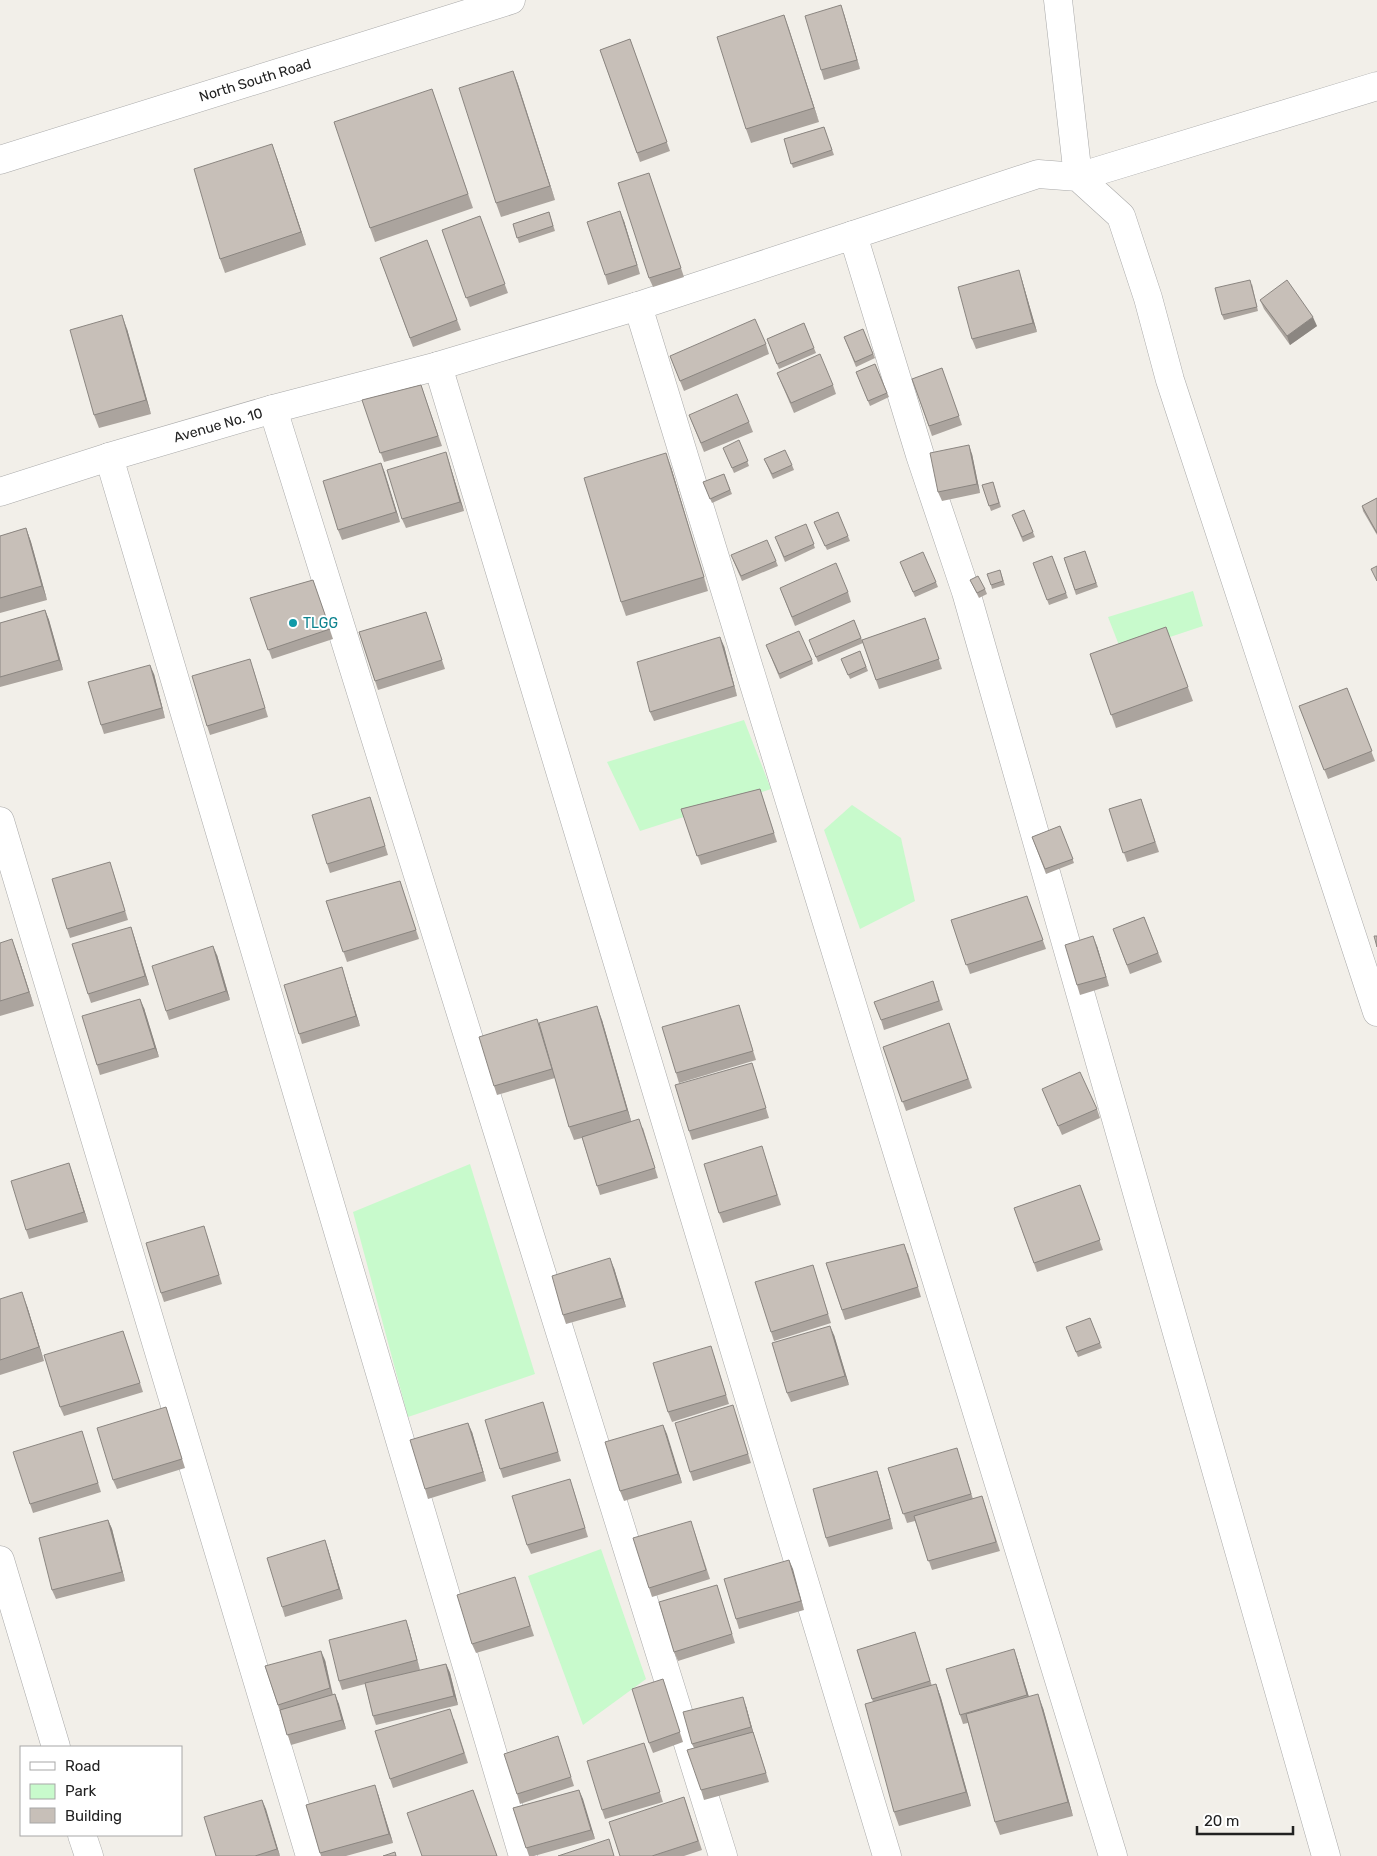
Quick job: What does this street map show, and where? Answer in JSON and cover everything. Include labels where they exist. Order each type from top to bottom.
[{"type":"street","name":"North South Road","points":[[0,160],[511,0]]},
{"type":"street","points":[[1058,0],[1078,177],[1121,216],[1148,298],[1170,380],[1377,1012]]},
{"type":"street","points":[[1078,177],[1377,86]]},
{"type":"street","name":"Avenue No. 10","points":[[0,492],[109,457],[273,409],[438,366],[638,306],[1038,174],[1078,177]]},
{"type":"street","points":[[853,235],[920,455],[966,592],[1326,1856]]},
{"type":"street","points":[[638,306],[1113,1856]]},
{"type":"street","points":[[438,366],[887,1856]]},
{"type":"street","points":[[273,409],[723,1856]]},
{"type":"street","points":[[109,457],[523,1856]]},
{"type":"street","points":[[0,821],[310,1856]]},
{"type":"street","points":[[0,1560],[56,1746]]},
{"type":"street","points":[[82,1836],[88,1856]]},
{"type":"green space","points":[[1193,591],[1203,626],[1122,653],[1108,617]]},
{"type":"green space","points":[[744,720],[771,789],[640,831],[607,762]]},
{"type":"green space","points":[[852,805],[901,838],[915,901],[860,929],[824,830]]},
{"type":"green space","points":[[470,1164],[535,1374],[408,1417],[353,1212]]},
{"type":"green space","points":[[601,1549],[646,1679],[583,1725],[528,1576]]},
{"type":"building","points":[[841,5],[857,60],[821,70],[805,16]]},
{"type":"building","points":[[784,15],[814,108],[746,129],[717,37]]},
{"type":"building","points":[[630,39],[667,142],[637,153],[600,50]]},
{"type":"building","points":[[513,71],[550,186],[496,203],[459,88]]},
{"type":"building","points":[[432,89],[468,194],[370,228],[334,122]]},
{"type":"building","points":[[824,127],[832,150],[791,164],[784,139]]},
{"type":"building","points":[[272,144],[301,232],[220,259],[194,169]]},
{"type":"building","points":[[649,173],[681,268],[649,278],[618,183]]},
{"type":"building","points":[[620,211],[637,265],[605,275],[587,222]]},
{"type":"building","points":[[549,212],[553,226],[517,238],[513,224]]},
{"type":"building","points":[[480,216],[505,284],[466,298],[442,230]]},
{"type":"building","points":[[427,240],[457,320],[410,338],[380,258]]},
{"type":"building","points":[[1019,270],[1033,323],[972,339],[958,287]]},
{"type":"building","points":[[1250,280],[1257,307],[1222,315],[1215,288]]},
{"type":"building","points":[[1287,280],[1313,317],[1287,336],[1260,300]]},
{"type":"building","points":[[122,315],[146,400],[94,415],[70,330]]},
{"type":"building","points":[[755,319],[766,344],[680,381],[670,356]]},
{"type":"building","points":[[804,323],[814,348],[777,364],[767,339]]},
{"type":"building","points":[[863,329],[873,354],[855,362],[844,337]]},
{"type":"building","points":[[820,354],[833,385],[791,403],[777,373]]},
{"type":"building","points":[[875,364],[887,393],[868,401],[856,372]]},
{"type":"building","points":[[942,368],[959,416],[929,426],[912,379]]},
{"type":"building","points":[[421,385],[438,436],[380,453],[362,400]]},
{"type":"building","points":[[737,394],[749,422],[701,443],[689,415]]},
{"type":"building","points":[[739,440],[748,461],[732,468],[723,448]]},
{"type":"building","points":[[969,445],[977,484],[938,492],[930,453]]},
{"type":"building","points":[[785,450],[792,465],[772,474],[764,459]]},
{"type":"building","points":[[446,452],[460,502],[402,519],[387,470]]},
{"type":"building","points":[[666,453],[704,577],[621,602],[584,478]]},
{"type":"building","points":[[381,463],[396,512],[338,530],[323,481]]},
{"type":"building","points":[[724,474],[730,490],[710,499],[703,482]]},
{"type":"building","points":[[993,482],[999,503],[989,506],[982,485]]},
{"type":"building","points":[[1377,498],[1377,533],[1362,506]]},
{"type":"building","points":[[1024,510],[1033,532],[1022,537],[1012,515]]},
{"type":"building","points":[[838,512],[848,536],[825,546],[814,522]]},
{"type":"building","points":[[806,524],[814,544],[784,557],[775,537]]},
{"type":"building","points":[[26,528],[42,586],[0,598],[0,536]]},
{"type":"building","points":[[767,540],[776,561],[741,576],[731,555]]},
{"type":"building","points":[[1085,551],[1096,583],[1075,590],[1064,558]]},
{"type":"building","points":[[923,552],[936,582],[913,592],[900,562]]},
{"type":"building","points":[[1052,556],[1066,593],[1047,600],[1033,563]]},
{"type":"building","points":[[836,563],[848,592],[792,617],[780,588]]},
{"type":"building","points":[[1377,566],[1377,581],[1371,569]]},
{"type":"building","points":[[1000,570],[1003,581],[991,585],[987,574]]},
{"type":"building","points":[[978,576],[985,589],[977,593],[970,580]]},
{"type":"building","name":"TLGG","points":[[313,580],[330,629],[268,650],[250,598]]},
{"type":"building","points":[[45,610],[59,660],[0,677],[0,623]]},
{"type":"building","points":[[426,612],[442,660],[375,681],[359,632]]},
{"type":"building","points":[[925,618],[939,659],[876,680],[862,640]]},
{"type":"building","points":[[854,620],[861,638],[816,657],[809,640]]},
{"type":"building","points":[[1166,627],[1188,687],[1111,715],[1090,654]]},
{"type":"building","points":[[799,631],[812,660],[779,674],[766,645]]},
{"type":"building","points":[[720,637],[734,686],[650,712],[637,662]]},
{"type":"building","points":[[860,651],[866,667],[848,675],[841,659]]},
{"type":"building","points":[[250,659],[265,708],[207,726],[192,676]]},
{"type":"building","points":[[150,665],[162,708],[101,725],[88,682]]},
{"type":"building","points":[[1347,688],[1372,751],[1324,770],[1299,706]]},
{"type":"building","points":[[760,789],[774,833],[697,856],[681,809]]},
{"type":"building","points":[[370,797],[385,846],[327,864],[312,815]]},
{"type":"building","points":[[1141,799],[1155,842],[1123,853],[1109,809]]},
{"type":"building","points":[[1060,826],[1073,859],[1045,869],[1032,837]]},
{"type":"building","points":[[110,862],[125,911],[67,929],[52,879]]},
{"type":"building","points":[[400,881],[416,930],[343,952],[326,901]]},
{"type":"building","points":[[1027,896],[1043,940],[966,965],[951,920]]},
{"type":"building","points":[[1144,917],[1158,953],[1127,965],[1113,929]]},
{"type":"building","points":[[131,927],[145,976],[88,994],[72,944]]},
{"type":"building","points":[[1093,936],[1106,977],[1077,985],[1065,945]]},
{"type":"building","points":[[1374,936],[1377,936],[1377,947]]},
{"type":"building","points":[[12,939],[29,992],[0,1001],[0,943]]},
{"type":"building","points":[[213,946],[226,991],[166,1011],[152,966]]},
{"type":"building","points":[[342,967],[356,1016],[299,1034],[284,985]]},
{"type":"building","points":[[933,981],[939,1001],[881,1020],[874,1002]]},
{"type":"building","points":[[140,999],[155,1048],[97,1065],[82,1016]]},
{"type":"building","points":[[739,1005],[753,1051],[676,1073],[662,1027]]},
{"type":"building","points":[[597,1006],[627,1110],[569,1127],[539,1023]]},
{"type":"building","points":[[537,1019],[552,1069],[494,1086],[479,1037]]},
{"type":"building","points":[[949,1023],[968,1079],[902,1102],[883,1047]]},
{"type":"building","points":[[752,1063],[766,1108],[689,1131],[675,1085]]},
{"type":"building","points":[[1080,1072],[1097,1109],[1058,1126],[1042,1089]]},
{"type":"building","points":[[639,1119],[655,1168],[597,1186],[582,1137]]},
{"type":"building","points":[[762,1146],[777,1195],[719,1213],[704,1164]]},
{"type":"building","points":[[69,1163],[84,1212],[26,1230],[11,1181]]},
{"type":"building","points":[[1080,1185],[1100,1240],[1034,1263],[1014,1208]]},
{"type":"building","points":[[204,1226],[219,1275],[161,1293],[146,1243]]},
{"type":"building","points":[[904,1244],[918,1287],[842,1310],[826,1263]]},
{"type":"building","points":[[610,1258],[622,1298],[563,1315],[552,1276]]},
{"type":"building","points":[[813,1265],[828,1314],[771,1332],[755,1282]]},
{"type":"building","points":[[22,1292],[39,1347],[0,1360],[0,1299]]},
{"type":"building","points":[[1090,1318],[1100,1343],[1076,1352],[1066,1327]]},
{"type":"building","points":[[830,1326],[845,1376],[787,1393],[772,1343]]},
{"type":"building","points":[[123,1331],[140,1383],[60,1407],[44,1355]]},
{"type":"building","points":[[711,1346],[726,1395],[668,1412],[653,1363]]},
{"type":"building","points":[[543,1402],[558,1452],[500,1469],[485,1420]]},
{"type":"building","points":[[733,1405],[748,1454],[690,1472],[675,1423]]},
{"type":"building","points":[[166,1407],[182,1459],[113,1480],[97,1428]]},
{"type":"building","points":[[468,1423],[483,1472],[425,1489],[410,1440]]},
{"type":"building","points":[[663,1425],[678,1474],[620,1491],[605,1442]]},
{"type":"building","points":[[82,1431],[98,1483],[30,1504],[13,1452]]},
{"type":"building","points":[[957,1448],[971,1494],[903,1514],[888,1468]]},
{"type":"building","points":[[877,1471],[890,1519],[826,1538],[813,1489]]},
{"type":"building","points":[[570,1479],[585,1528],[527,1545],[512,1496]]},
{"type":"building","points":[[982,1496],[996,1542],[928,1561],[914,1516]]},
{"type":"building","points":[[108,1520],[122,1572],[52,1590],[39,1538]]},
{"type":"building","points":[[691,1521],[706,1570],[649,1588],[633,1538]]},
{"type":"building","points":[[325,1540],[339,1589],[282,1607],[267,1558]]},
{"type":"building","points":[[789,1560],[801,1601],[736,1619],[724,1579]]},
{"type":"building","points":[[515,1577],[530,1626],[472,1644],[457,1595]]},
{"type":"building","points":[[717,1585],[732,1634],[674,1652],[659,1602]]},
{"type":"building","points":[[406,1620],[417,1660],[339,1681],[329,1640]]},
{"type":"building","points":[[915,1632],[930,1681],[872,1699],[857,1650]]},
{"type":"building","points":[[1014,1649],[1027,1695],[960,1715],[946,1669]]},
{"type":"building","points":[[321,1651],[330,1688],[278,1705],[265,1666]]},
{"type":"building","points":[[446,1664],[454,1696],[373,1716],[365,1683]]},
{"type":"building","points":[[663,1679],[680,1732],[649,1743],[632,1689]]},
{"type":"building","points":[[936,1684],[966,1792],[894,1812],[865,1704]]},
{"type":"building","points":[[335,1694],[342,1720],[287,1735],[280,1710]]},
{"type":"building","points":[[1038,1694],[1068,1802],[995,1822],[966,1714]]},
{"type":"building","points":[[743,1697],[751,1727],[692,1744],[683,1712]]},
{"type":"building","points":[[450,1709],[464,1753],[390,1779],[375,1731]]},
{"type":"building","points":[[753,1732],[766,1773],[701,1790],[687,1750]]},
{"type":"building","points":[[558,1736],[571,1777],[517,1794],[504,1754]]},
{"type":"building","points":[[644,1743],[660,1792],[602,1810],[587,1761]]},
{"type":"building","points":[[375,1785],[389,1834],[320,1853],[306,1805]]},
{"type":"building","points":[[473,1790],[497,1856],[422,1856],[407,1813]]},
{"type":"building","points":[[579,1790],[591,1830],[526,1848],[513,1808]]},
{"type":"building","points":[[684,1797],[698,1841],[652,1856],[620,1856],[609,1822]]},
{"type":"building","points":[[262,1800],[277,1849],[255,1856],[216,1856],[204,1817]]},
{"type":"building","points":[[609,1839],[614,1856],[558,1856]]},
{"type":"building","points":[[395,1852],[396,1856],[383,1856]]},
{"type":"place","name":"TLGG","points":[[293,623]]}]
